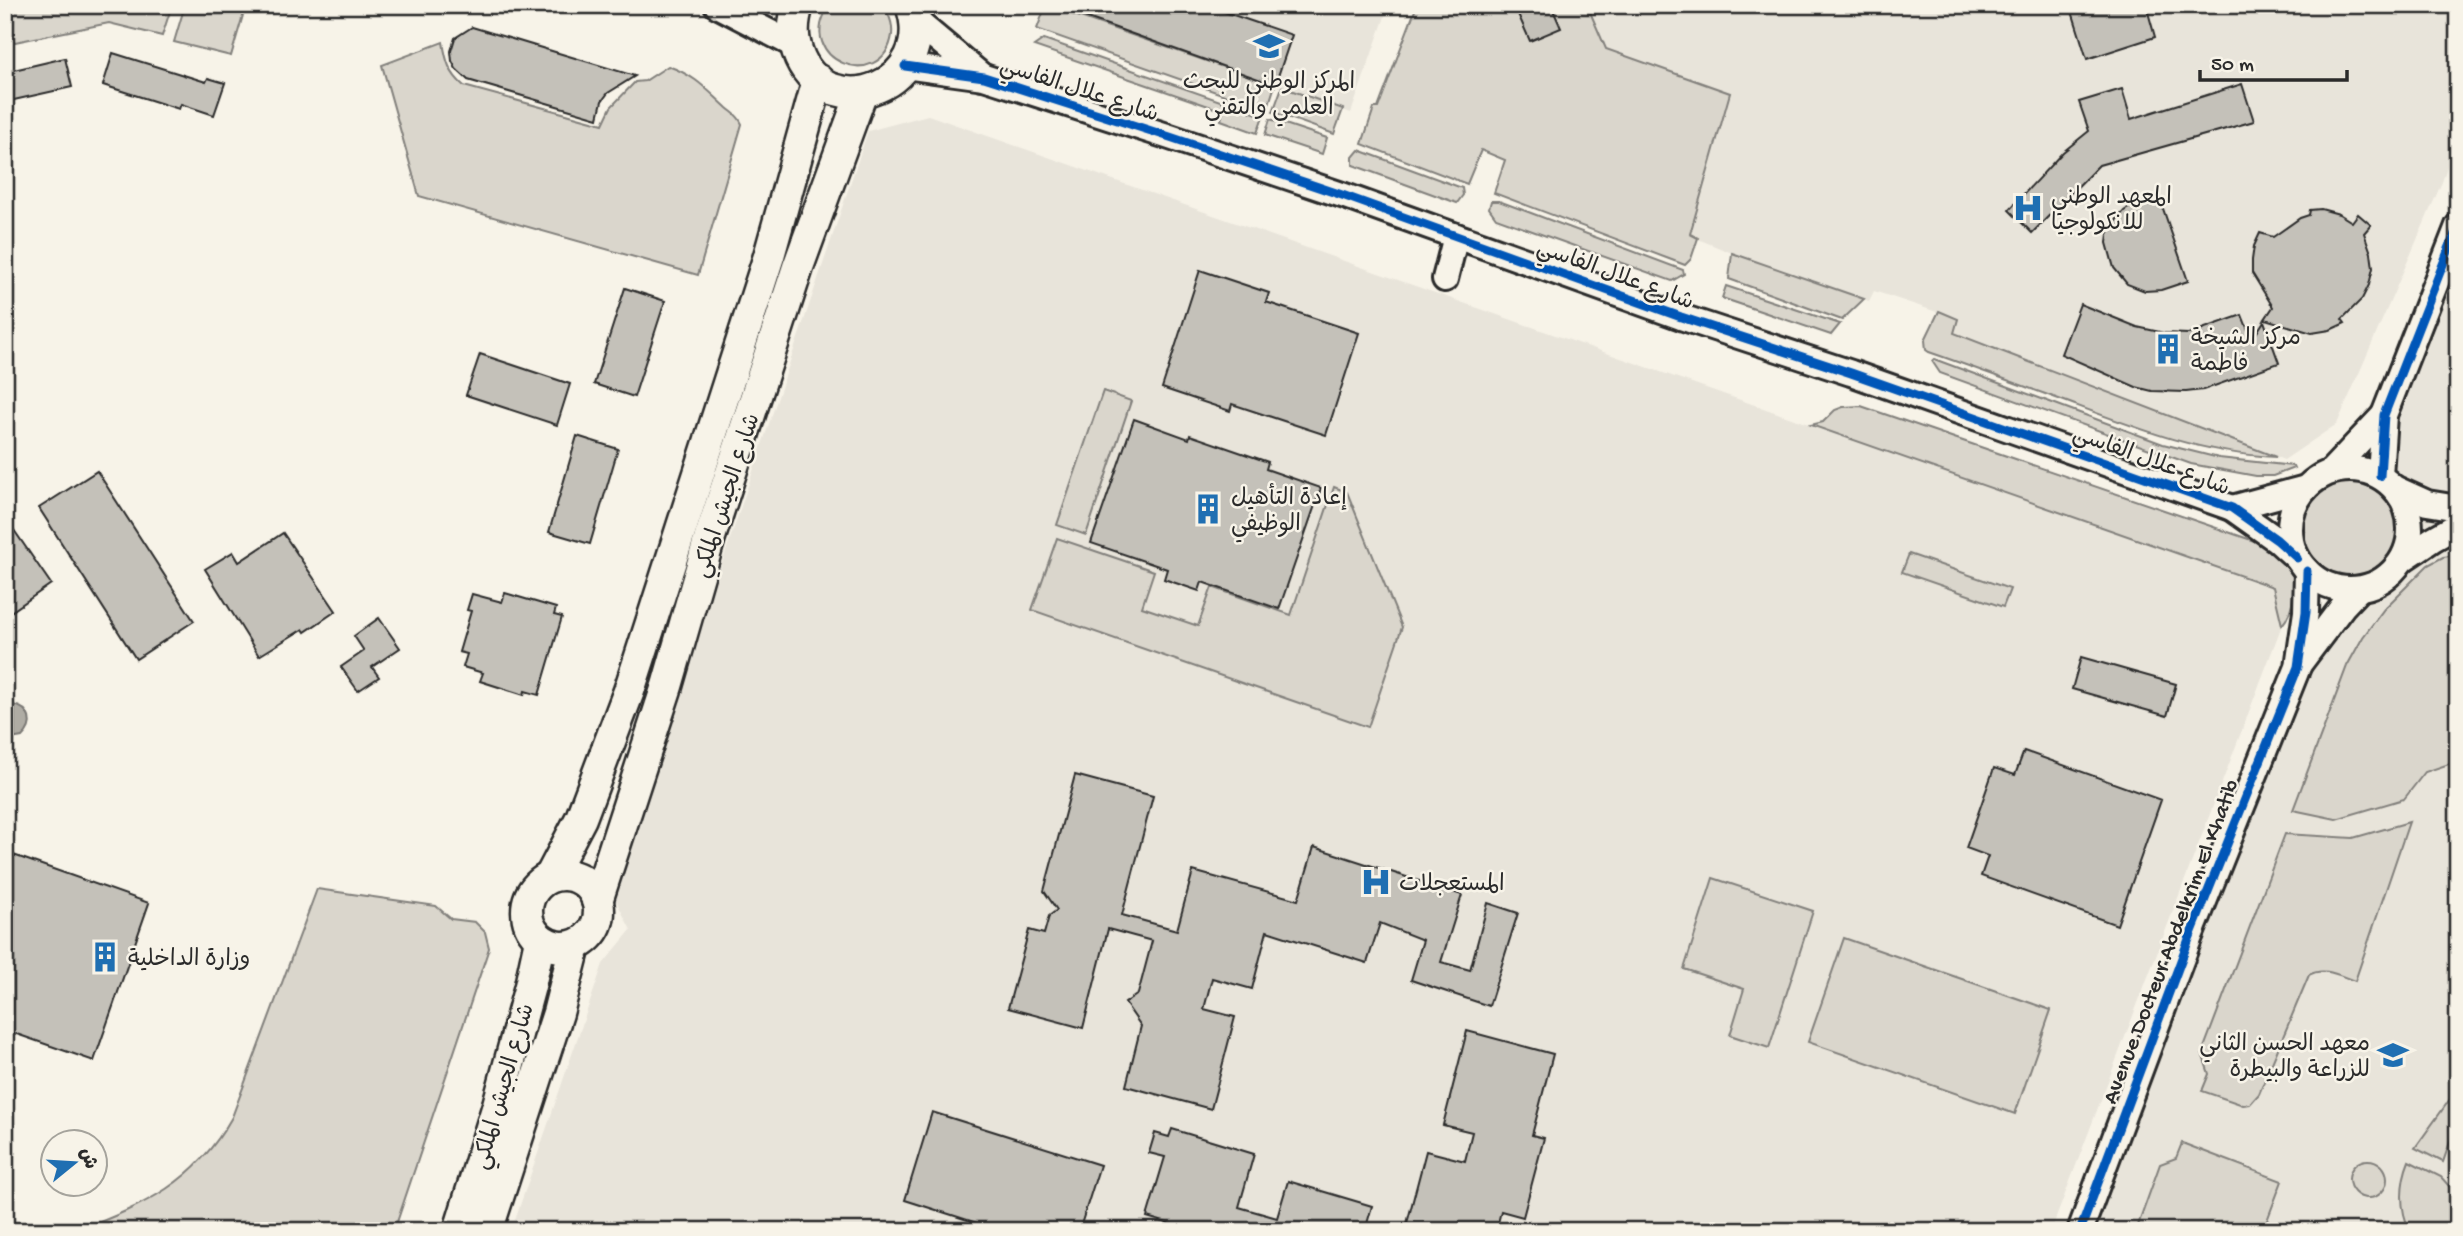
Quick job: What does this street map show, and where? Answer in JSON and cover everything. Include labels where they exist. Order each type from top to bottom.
[{"type":"main road","points":[[798,5],[793,26],[794,45],[803,65],[831,88],[847,92],[879,88],[893,79],[905,66],[916,36],[913,13]]},
{"type":"main road","name":"شارع الجيش الملكي","points":[[550,877],[581,818],[629,691],[749,318],[818,80]]},
{"type":"main road","name":"شارع الجيش الملكي","points":[[597,901],[667,686],[710,537],[798,267],[862,92]]},
{"type":"main road","points":[[550,877],[575,877],[586,883],[597,901],[599,918],[594,930],[575,946],[551,946],[540,940],[531,930],[527,903],[532,891],[550,877]]},
{"type":"main road","name":"شارع الجيش الملكي","points":[[459,1231],[498,1105],[540,940]]},
{"type":"main road","name":"شارع الجيش الملكي","points":[[487,1231],[558,1013],[575,946]]},
{"type":"street","points":[[717,5],[794,45]]},
{"type":"street","name":"شارع علال الفاسي","points":[[913,13],[984,78]]},
{"type":"street","name":"شارع علال الفاسي","points":[[905,66],[984,78],[1280,174],[1681,317],[1850,373],[2232,508],[2302,565]]},
{"type":"street","points":[[2298,667],[2305,612],[2302,565],[2290,536],[2292,514],[2302,489],[2332,470],[2384,415],[2456,234]]},
{"type":"street","points":[[1445,279],[1456,236]]},
{"type":"street","points":[[2384,415],[2388,482],[2408,510],[2410,523],[2411,535],[2403,559]]},
{"type":"street","points":[[2332,470],[2356,468],[2427,503],[2458,508]]},
{"type":"street","name":"شارع علال الفاسي","points":[[2232,508],[2302,489]]},
{"type":"street","points":[[2302,565],[2323,583],[2340,589],[2359,589],[2377,584],[2392,573],[2403,559],[2458,525]]},
{"type":"street","points":[[2298,667],[2343,606],[2359,589]]},
{"type":"street","name":"Avenue Docteur Abdelkrim El Khatib","points":[[2081,1231],[2189,939],[2298,667]]},
{"type":"shaded area","points":[[5,5],[172,5],[162,36],[109,23],[5,44]]},
{"type":"shaded area","points":[[185,5],[246,5],[231,56],[174,42]]},
{"type":"shaded area","points":[[830,5],[881,5],[892,27],[885,53],[873,63],[858,66],[843,63],[830,55],[822,42],[821,25]]},
{"type":"shaded area","points":[[1046,5],[1275,85],[1267,110],[1037,29]]},
{"type":"shaded area","name":"المركز الوطني للبحث العلمي والتقني","points":[[1050,5],[1389,5],[1351,113]]},
{"type":"shaded area","name":"المعهد الوطني للانكولوجيا","points":[[1417,5],[2458,5],[2458,134],[2442,182],[2337,424],[2284,460],[1953,333],[1958,319],[1874,291],[1869,301],[1732,253],[1378,108]]},
{"type":"shaded area","points":[[1417,5],[1587,5],[1606,49],[1730,93],[1690,234],[1698,238],[1691,259],[1685,265],[1494,193],[1505,160],[1481,150],[1467,184],[1362,144]]},
{"type":"shaded area","points":[[1044,39],[1263,116],[1257,133],[1221,120],[1223,111],[1034,46]]},
{"type":"shaded area","points":[[443,42],[449,66],[464,86],[603,124],[611,107],[635,82],[645,81],[668,66],[693,79],[736,115],[742,124],[698,275],[419,196],[382,65]]},
{"type":"shaded area","points":[[1282,87],[1343,109],[1334,134],[1273,112]]},
{"type":"shaded area","points":[[928,115],[2273,587],[2282,625],[2051,1231],[514,1231],[514,1223],[603,964],[631,930],[611,891],[868,131]]},
{"type":"shaded area","points":[[1270,119],[1327,138],[1322,154],[1265,135]]},
{"type":"shaded area","points":[[1359,150],[1462,188],[1463,195],[1457,203],[1353,165],[1353,157]]},
{"type":"shaded area","points":[[1491,201],[1499,201],[1683,270],[1684,274],[1672,281],[1496,218],[1489,208]]},
{"type":"shaded area","points":[[1732,253],[1864,299],[1842,320],[1729,279]]},
{"type":"shaded area","points":[[2458,261],[2458,1231],[2087,1231]]},
{"type":"shaded area","points":[[1726,286],[1840,324],[1831,335],[1722,298]]},
{"type":"shaded area","points":[[1939,311],[1958,319],[1954,333],[2276,457],[2224,451],[2173,439],[1929,352],[1926,350],[1925,340]]},
{"type":"shaded area","points":[[1934,359],[2163,444],[2219,458],[2294,468],[2273,476],[2256,476],[2191,464],[1940,373],[1932,361]]},
{"type":"shaded area","points":[[1103,391],[1131,401],[1086,535],[1057,525]]},
{"type":"shaded area","points":[[1861,406],[2263,544],[2290,567],[2294,584],[2290,611],[2282,625],[2273,587],[1811,425],[1823,422],[1835,410]]},
{"type":"shaded area","points":[[2350,482],[2368,486],[2383,496],[2393,511],[2397,529],[2393,547],[2383,562],[2368,572],[2350,576],[2332,572],[2317,562],[2307,547],[2303,529],[2307,511],[2317,496],[2332,486]]},
{"type":"shaded area","points":[[1334,487],[1347,492],[1402,627],[1368,727],[1032,610],[1057,538],[1154,571],[1142,607],[1198,626],[1212,587],[1291,615]]},
{"type":"shaded area","points":[[1909,554],[2010,589],[2003,607],[1902,572]]},
{"type":"shaded area","points":[[2458,555],[2458,761],[2425,772],[2404,799],[2336,819],[2293,810],[2347,666],[2363,637],[2384,609],[2428,565],[2443,557]]},
{"type":"shaded area","points":[[13,705],[27,713],[30,722],[22,737],[11,739],[5,737],[5,707]]},
{"type":"shaded area","points":[[2409,822],[2355,981],[2320,971],[2309,975],[2259,1094],[2250,1104],[2243,1105],[2202,1091],[2209,1074],[2202,1053],[2285,834],[2353,838]]},
{"type":"shaded area","points":[[1713,878],[1813,911],[1769,1048],[1730,1035],[1744,989],[1684,969]]},
{"type":"shaded area","points":[[317,889],[436,906],[451,919],[475,922],[485,932],[489,948],[394,1231],[77,1231],[125,1212],[166,1189],[202,1159],[218,1140],[232,1117]]},
{"type":"shaded area","points":[[1844,938],[2051,1010],[2015,1114],[1808,1042]]},
{"type":"shaded area","points":[[2458,1088],[2458,1119],[2443,1162],[2415,1148]]},
{"type":"shaded area","points":[[2182,1143],[2282,1181],[2263,1231],[2136,1231],[2160,1164],[2176,1158]]},
{"type":"shaded area","points":[[2368,1160],[2382,1165],[2387,1179],[2382,1193],[2368,1198],[2354,1193],[2349,1179],[2354,1165]]},
{"type":"shaded area","points":[[2409,1161],[2441,1177],[2458,1196],[2458,1231],[2410,1231],[2406,1223],[2402,1196]]},
{"type":"building","points":[[1057,5],[1204,5],[1292,35],[1275,85]]},
{"type":"building","points":[[1514,5],[1551,5],[1561,28],[1530,41]]},
{"type":"building","points":[[2070,5],[2146,5],[2155,37],[2087,59]]},
{"type":"building","points":[[472,27],[635,76],[608,93],[602,101],[598,118],[468,80],[456,69],[451,51],[455,38]]},
{"type":"building","points":[[113,53],[206,82],[208,78],[225,83],[214,115],[181,104],[179,109],[103,85]]},
{"type":"building","points":[[65,58],[72,87],[5,102],[5,72]]},
{"type":"building","points":[[2242,84],[2254,121],[2099,165],[2032,233],[2009,210],[2063,152],[2089,131],[2079,102],[2122,89],[2131,119]]},
{"type":"building","points":[[2159,197],[2188,281],[2161,290],[2145,291],[2127,284],[2114,268],[2107,243],[2108,234],[2124,211],[2133,205]]},
{"type":"building","points":[[2321,209],[2339,214],[2352,222],[2358,214],[2371,225],[2364,233],[2373,268],[2362,299],[2342,319],[2345,323],[2330,330],[2312,333],[2265,319],[2273,307],[2252,273],[2252,260],[2260,233],[2273,237],[2300,218],[2309,215],[2310,210]]},
{"type":"building","points":[[1200,270],[1269,293],[1266,302],[1359,333],[1326,435],[1232,404],[1230,411],[1162,388]]},
{"type":"building","points":[[625,288],[665,301],[634,397],[594,384]]},
{"type":"building","name":"مركز الشيخة فاطمة","points":[[2080,304],[2137,327],[2164,333],[2188,334],[2242,315],[2252,340],[2264,321],[2279,363],[2203,390],[2152,391],[2136,387],[2061,354]]},
{"type":"building","points":[[480,354],[570,384],[557,425],[466,395]]},
{"type":"building","name":"إعادة التأهيل الوظيفي","points":[[1134,419],[1189,439],[1190,435],[1268,462],[1266,469],[1321,488],[1279,609],[1202,582],[1199,591],[1164,579],[1167,569],[1091,543]]},
{"type":"building","points":[[577,436],[618,449],[590,544],[549,532]]},
{"type":"building","points":[[97,471],[194,621],[136,659],[39,508]]},
{"type":"building","points":[[5,517],[51,584],[5,616]]},
{"type":"building","points":[[283,533],[336,611],[305,632],[303,629],[259,656],[205,569],[233,552],[239,562]]},
{"type":"building","points":[[505,593],[556,608],[554,615],[562,617],[539,695],[525,691],[524,695],[480,681],[483,673],[463,667],[467,654],[459,652],[471,611],[467,610],[472,594],[502,602]]},
{"type":"building","points":[[379,618],[400,648],[372,667],[379,677],[358,691],[341,667],[364,651],[354,636]]},
{"type":"building","points":[[2081,657],[2176,684],[2167,716],[2072,689]]},
{"type":"building","points":[[2024,751],[2161,800],[2117,925],[1981,876],[1988,856],[1966,848],[1994,768],[2015,775]]},
{"type":"building","points":[[1075,775],[1153,796],[1122,915],[1177,930],[1193,871],[1298,900],[1314,847],[1462,895],[1441,962],[1470,970],[1488,903],[1518,913],[1489,1006],[1411,980],[1423,940],[1380,923],[1367,963],[1267,931],[1252,989],[1212,978],[1204,1009],[1235,1017],[1211,1109],[1126,1086],[1141,1026],[1125,1003],[1138,994],[1152,941],[1108,929],[1083,1028],[1008,1008],[1029,930],[1044,934],[1049,916],[1057,910],[1044,891]]},
{"type":"building","name":"وزارة الداخلية","points":[[5,852],[149,903],[94,1061],[5,1030]]},
{"type":"building","points":[[1467,1031],[1553,1054],[1532,1135],[1544,1138],[1523,1217],[1501,1211],[1496,1231],[1405,1231],[1426,1151],[1465,1161],[1472,1132],[1443,1125]]},
{"type":"building","points":[[932,1112],[1100,1165],[1079,1231],[1002,1231],[905,1200]]},
{"type":"building","points":[[1172,1129],[1254,1154],[1239,1207],[1277,1218],[1288,1181],[1372,1206],[1365,1231],[1194,1231],[1147,1217],[1165,1157],[1149,1153],[1155,1133],[1169,1137]]},
{"type":"cycle path","points":[[905,66],[984,77],[1170,137],[1345,196],[1681,317],[1851,373],[2232,508],[2297,558]]},
{"type":"cycle path","points":[[2380,476],[2384,415],[2458,226]]},
{"type":"cycle path","points":[[2080,1231],[2189,939],[2298,667],[2306,612],[2307,571]]},
{"type":"place","name":"المركز الوطني للبحث العلمي والتقني","points":[[1269,46]]},
{"type":"place","name":"المعهد الوطني للانكولوجيا","points":[[2028,208]]},
{"type":"place","name":"مركز الشيخة فاطمة","points":[[2168,349]]},
{"type":"place","name":"إعادة التأهيل الوظيفي","points":[[1208,509]]},
{"type":"place","name":"المستعجلات","points":[[1376,882]]},
{"type":"place","name":"وزارة الداخلية","points":[[105,957]]},
{"type":"place","name":"معهد الحسن الثاني للزراعة والبيطرة","points":[[2393,1055]]}]
